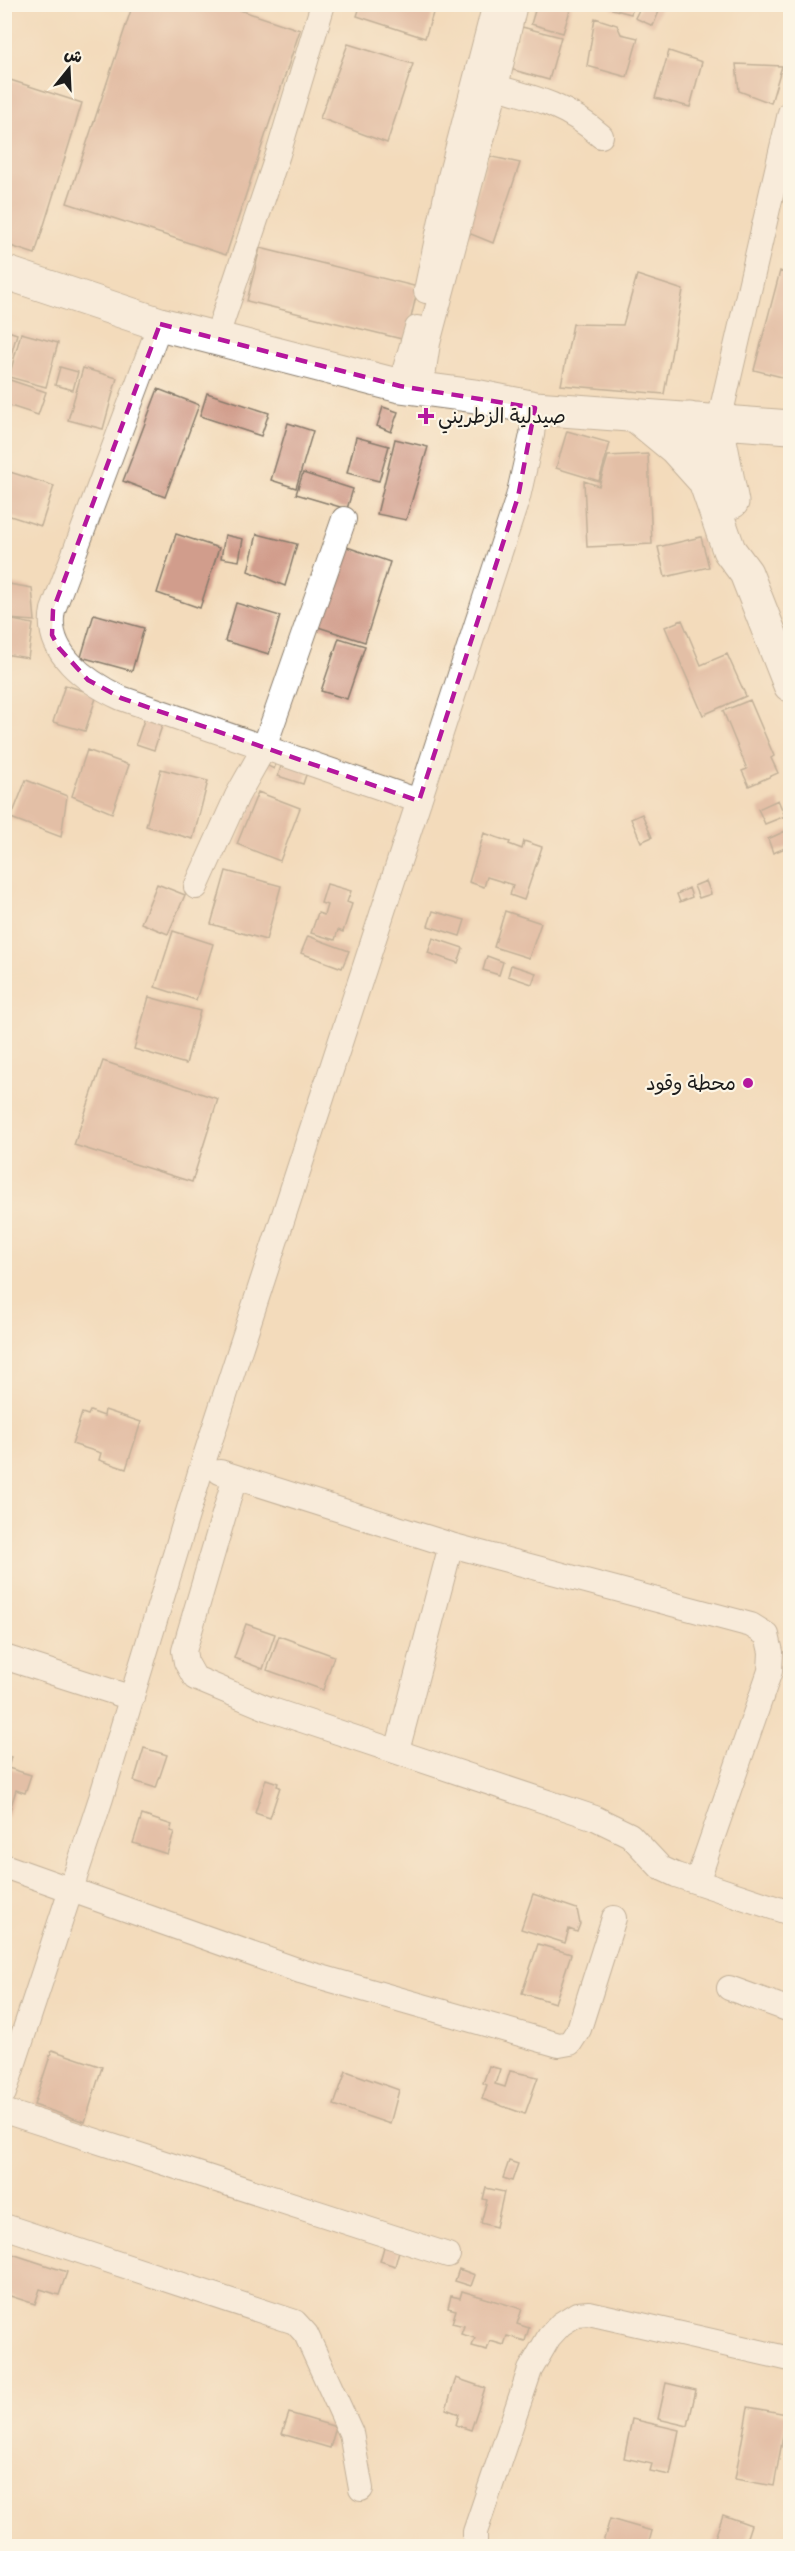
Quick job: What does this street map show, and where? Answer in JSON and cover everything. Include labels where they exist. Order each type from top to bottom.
[{"type":"main road","points":[[4,272],[160,324],[411,387],[536,408],[787,427]]},
{"type":"main road","points":[[635,415],[716,485]]},
{"type":"main road","points":[[704,420],[729,550],[746,573],[790,685]]},
{"type":"main road","points":[[716,485],[738,454],[758,438],[787,427]]},
{"type":"street","points":[[216,339],[278,154],[323,4]]},
{"type":"street","points":[[411,387],[423,305],[450,177],[495,4]]},
{"type":"street","points":[[411,387],[428,342],[516,4]]},
{"type":"street","points":[[496,87],[544,99],[567,111],[601,135]]},
{"type":"street","points":[[704,420],[790,113]]},
{"type":"street","points":[[160,324],[53,610],[52,635],[68,661],[88,680],[103,689],[264,748],[419,801]]},
{"type":"street","points":[[4,2093],[9,2068],[72,1888],[132,1698],[202,1466],[518,497],[536,408]]},
{"type":"street","points":[[196,887],[237,796],[264,748],[344,519]]},
{"type":"street","points":[[202,1466],[451,1545],[751,1625],[767,1635],[771,1652],[770,1671],[697,1882]]},
{"type":"street","points":[[235,1477],[184,1651],[186,1662],[195,1678],[269,1709],[595,1818],[630,1835],[661,1868],[790,1913]]},
{"type":"street","points":[[397,1750],[451,1545]]},
{"type":"street","points":[[4,1657],[132,1698]]},
{"type":"street","points":[[4,1866],[72,1888],[300,1971],[564,2045],[572,2041],[579,2029],[614,1918]]},
{"type":"street","points":[[729,1988],[790,2010]]},
{"type":"street","points":[[4,2111],[448,2255]]},
{"type":"street","points":[[4,2226],[295,2322],[306,2334],[351,2433],[361,2489]]},
{"type":"street","points":[[476,2547],[475,2532],[530,2370],[549,2337],[569,2317],[589,2313],[790,2359]]},
{"type":"highlighted area","points":[[160,324],[400,386],[535,408],[518,497],[419,801],[121,698],[88,680],[59,648],[52,635],[53,610]]},
{"type":"building","points":[[133,4],[222,4],[300,30],[226,255],[67,203]]},
{"type":"building","points":[[361,4],[436,4],[425,38],[357,16]]},
{"type":"building","points":[[537,4],[572,4],[563,33],[531,24]]},
{"type":"building","points":[[642,4],[662,4],[653,26],[635,18]]},
{"type":"building","points":[[613,5],[634,5],[631,14],[612,9]]},
{"type":"building","points":[[595,18],[617,25],[621,34],[638,38],[627,77],[587,66]]},
{"type":"building","points":[[522,27],[561,37],[549,80],[510,69]]},
{"type":"building","points":[[348,44],[413,64],[387,143],[320,118]]},
{"type":"building","points":[[669,51],[702,62],[690,107],[655,98]]},
{"type":"building","points":[[736,64],[782,66],[771,103],[739,91]]},
{"type":"building","points":[[4,78],[82,103],[35,254],[4,244]]},
{"type":"building","points":[[488,156],[520,163],[493,243],[466,232]]},
{"type":"building","points":[[260,248],[418,287],[406,340],[247,301]]},
{"type":"building","points":[[780,271],[790,276],[790,379],[754,370]]},
{"type":"building","points":[[637,275],[683,290],[664,394],[561,385],[573,324],[623,325]]},
{"type":"building","points":[[5,330],[17,334],[5,376]]},
{"type":"building","points":[[21,333],[58,343],[46,387],[9,377]]},
{"type":"building","points":[[60,367],[78,372],[73,390],[55,385]]},
{"type":"building","points":[[83,368],[117,378],[103,429],[68,420]]},
{"type":"building","points":[[7,379],[46,392],[38,415],[4,404]]},
{"type":"building","points":[[158,389],[199,405],[165,497],[123,481]]},
{"type":"building","points":[[207,393],[269,413],[261,436],[200,416]]},
{"type":"building","points":[[383,407],[398,412],[391,432],[377,426]]},
{"type":"building","points":[[288,423],[313,431],[296,488],[271,480]]},
{"type":"building","points":[[567,431],[610,443],[599,481],[556,468]]},
{"type":"building","points":[[356,437],[389,446],[379,481],[347,473]]},
{"type":"building","points":[[395,439],[428,447],[406,520],[377,514]]},
{"type":"building","points":[[648,454],[652,544],[587,547],[584,481],[599,486],[608,456]]},
{"type":"building","points":[[10,472],[54,486],[41,526],[4,514],[4,488]]},
{"type":"building","points":[[303,473],[353,489],[347,509],[296,494]]},
{"type":"building","points":[[176,534],[219,548],[200,608],[157,593]]},
{"type":"building","points":[[257,534],[297,544],[285,586],[248,571]]},
{"type":"building","points":[[225,535],[243,539],[239,561],[221,558]]},
{"type":"building","points":[[701,537],[709,567],[665,577],[658,547]]},
{"type":"building","points":[[344,546],[390,562],[365,642],[318,627]]},
{"type":"building","points":[[9,584],[32,588],[35,621],[8,619],[33,624],[28,658],[4,654],[4,626]]},
{"type":"building","points":[[236,603],[280,616],[269,654],[225,641]]},
{"type":"building","points":[[94,614],[144,628],[132,671],[81,657]]},
{"type":"building","points":[[682,620],[701,665],[727,654],[746,696],[703,715],[665,627]]},
{"type":"building","points":[[339,638],[365,646],[347,699],[321,691]]},
{"type":"building","points":[[65,685],[97,695],[85,731],[53,722]]},
{"type":"building","points":[[750,700],[774,756],[771,758],[778,773],[749,786],[742,771],[747,769],[723,711]]},
{"type":"building","points":[[147,711],[165,717],[154,750],[136,744]]},
{"type":"building","points":[[87,750],[129,765],[112,813],[72,796]]},
{"type":"building","points":[[264,759],[276,764],[274,769],[262,763]]},
{"type":"building","points":[[282,763],[307,772],[303,784],[278,776]]},
{"type":"building","points":[[161,769],[208,781],[193,839],[146,826]]},
{"type":"building","points":[[26,780],[67,796],[61,837],[11,818]]},
{"type":"building","points":[[258,792],[300,808],[280,861],[237,844]]},
{"type":"building","points":[[778,800],[785,816],[765,824],[758,809]]},
{"type":"building","points":[[642,814],[652,837],[641,842],[631,819]]},
{"type":"building","points":[[790,829],[790,846],[773,853],[768,839]]},
{"type":"building","points":[[484,833],[522,849],[524,841],[542,847],[524,900],[510,895],[513,885],[487,877],[484,887],[469,882]]},
{"type":"building","points":[[226,871],[281,886],[266,940],[211,924]]},
{"type":"building","points":[[706,881],[711,894],[699,898],[694,886]]},
{"type":"building","points":[[157,884],[185,895],[168,934],[141,923]]},
{"type":"building","points":[[327,884],[351,891],[347,902],[352,904],[343,932],[338,930],[335,940],[311,933],[318,913],[324,915],[327,905],[321,903]]},
{"type":"building","points":[[689,888],[692,897],[680,902],[677,894]]},
{"type":"building","points":[[433,911],[465,920],[460,936],[428,926]]},
{"type":"building","points":[[505,911],[541,923],[529,958],[494,947]]},
{"type":"building","points":[[173,931],[213,944],[196,1000],[155,987]]},
{"type":"building","points":[[308,936],[349,951],[342,968],[301,953]]},
{"type":"building","points":[[433,938],[463,948],[458,963],[428,953]]},
{"type":"building","points":[[487,956],[503,962],[499,975],[483,970]]},
{"type":"building","points":[[511,965],[536,973],[532,984],[508,976]]},
{"type":"building","points":[[149,997],[200,1011],[186,1064],[134,1049]]},
{"type":"building","points":[[103,1061],[218,1099],[192,1182],[74,1145]]},
{"type":"building","points":[[105,1410],[141,1422],[126,1469],[99,1460],[101,1453],[72,1444],[82,1413],[88,1415],[90,1411],[104,1416]]},
{"type":"building","points":[[246,1624],[275,1634],[263,1669],[234,1658]]},
{"type":"building","points":[[279,1636],[334,1656],[323,1690],[267,1670]]},
{"type":"building","points":[[144,1748],[167,1755],[156,1788],[134,1781]]},
{"type":"building","points":[[4,1755],[11,1757],[8,1768],[31,1775],[25,1793],[16,1790],[8,1816],[4,1815]]},
{"type":"building","points":[[266,1779],[278,1783],[277,1786],[280,1787],[270,1818],[255,1813]]},
{"type":"building","points":[[142,1815],[172,1825],[170,1831],[174,1832],[167,1854],[133,1843]]},
{"type":"building","points":[[533,1894],[577,1909],[580,1924],[577,1932],[569,1929],[565,1943],[521,1929]]},
{"type":"building","points":[[538,1944],[571,1954],[555,2003],[522,1993]]},
{"type":"building","points":[[52,2050],[102,2067],[85,2122],[34,2105]]},
{"type":"building","points":[[489,2066],[500,2069],[495,2084],[505,2087],[510,2071],[538,2077],[525,2114],[482,2099],[487,2085],[483,2083]]},
{"type":"building","points":[[346,2071],[399,2090],[390,2124],[334,2105]]},
{"type":"building","points":[[509,2161],[518,2164],[512,2181],[503,2178]]},
{"type":"building","points":[[486,2188],[504,2192],[496,2227],[481,2223],[487,2200],[483,2199]]},
{"type":"building","points":[[384,2247],[399,2251],[395,2266],[380,2261]]},
{"type":"building","points":[[9,2253],[67,2272],[59,2295],[40,2289],[35,2304],[4,2294],[4,2268]]},
{"type":"building","points":[[459,2269],[475,2275],[471,2286],[455,2281]]},
{"type":"building","points":[[462,2291],[522,2309],[517,2324],[529,2328],[525,2341],[507,2336],[504,2345],[490,2341],[487,2350],[472,2346],[475,2338],[461,2334],[464,2326],[452,2323],[456,2310],[448,2308],[451,2296],[460,2298]]},
{"type":"building","points":[[456,2378],[485,2388],[471,2430],[456,2425],[459,2414],[446,2409]]},
{"type":"building","points":[[666,2383],[696,2390],[688,2426],[658,2419]]},
{"type":"building","points":[[748,2407],[787,2414],[774,2486],[735,2479]]},
{"type":"building","points":[[289,2413],[336,2427],[330,2448],[282,2434]]},
{"type":"building","points":[[632,2419],[679,2430],[670,2475],[650,2471],[652,2464],[624,2458]]},
{"type":"building","points":[[723,2515],[751,2525],[744,2546],[712,2546]]},
{"type":"building","points":[[610,2519],[652,2531],[648,2546],[602,2546]]},
{"type":"place","name":"صيدلية الزطريني","points":[[426,416]]},
{"type":"place","name":"محطة وقود","points":[[748,1083]]}]
